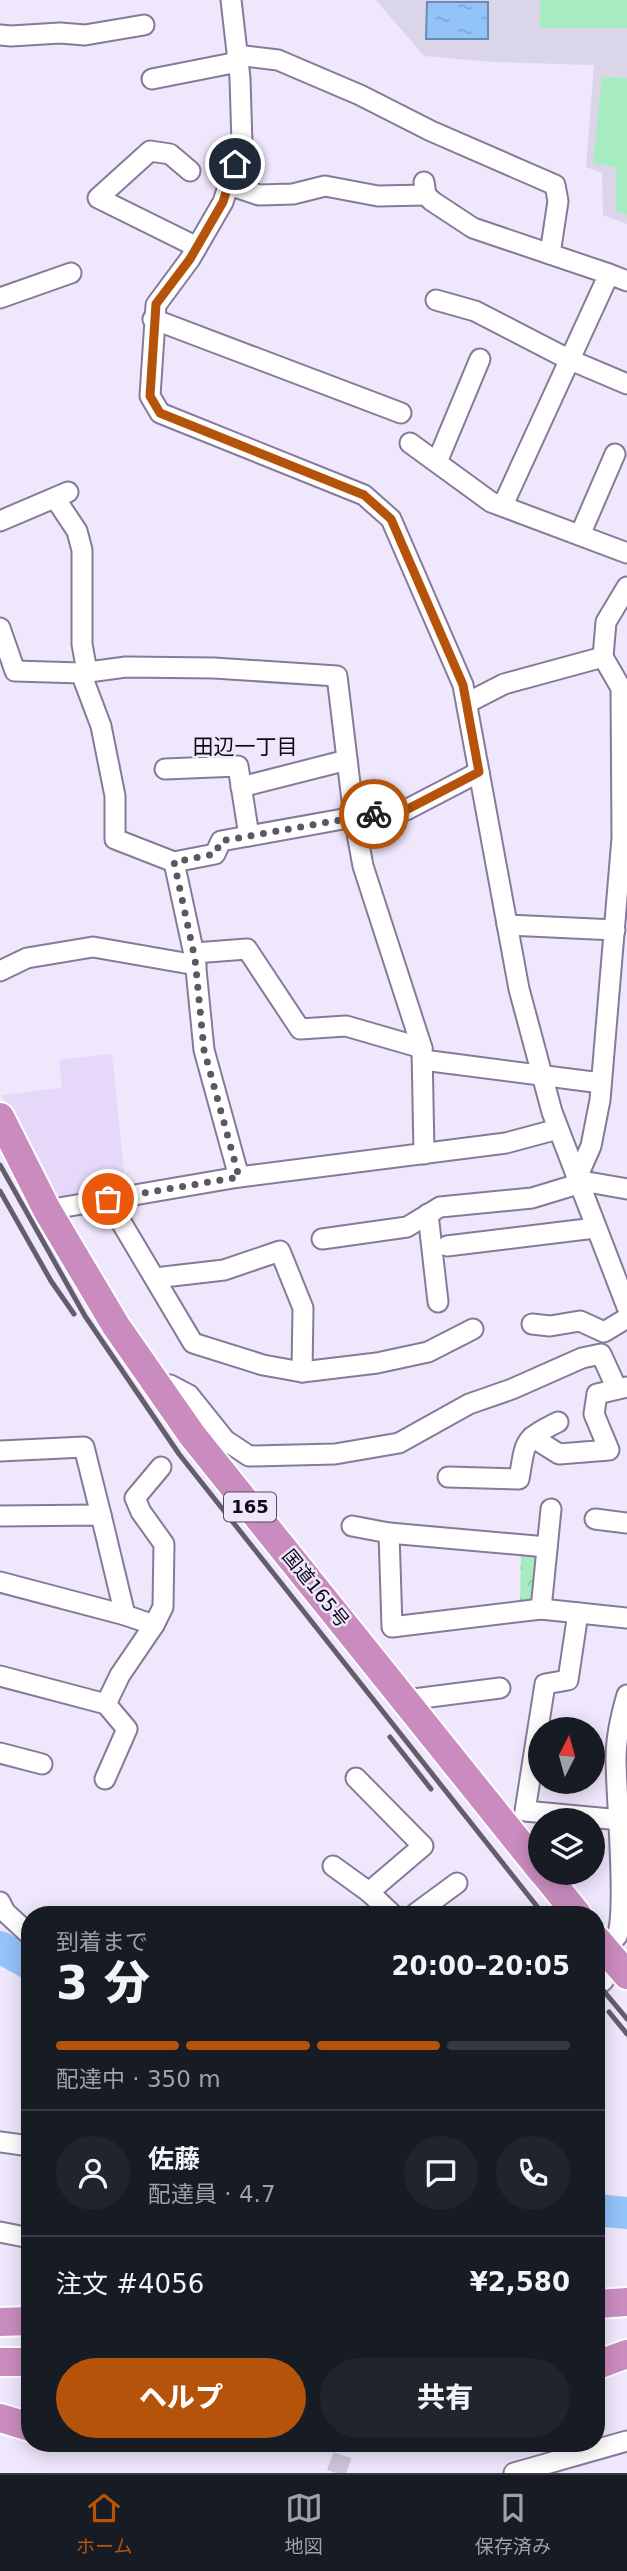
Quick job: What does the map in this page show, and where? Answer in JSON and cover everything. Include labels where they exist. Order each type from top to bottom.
[{"type":"highway","name":"国道165号","points":[[0,1116],[47,1210],[116,1326],[192,1436],[528,1853]]},
{"type":"highway","name":"国道165号","points":[[553,1885],[570,1906]]},
{"type":"highway","points":[[605,1957],[627,1975]]},
{"type":"highway","points":[[605,2303],[627,2302]]},
{"type":"highway","points":[[0,2322],[21,2322]]},
{"type":"highway","points":[[605,2343],[627,2342]]},
{"type":"highway","points":[[605,2362],[627,2354]]},
{"type":"highway","points":[[0,2362],[21,2362]]},
{"type":"highway","points":[[0,2418],[21,2424]]},
{"type":"street","points":[[231,0],[238,58],[242,144],[223,202],[197,247],[156,304],[150,396],[160,413],[364,495],[391,519],[463,685],[519,989],[558,1129],[627,1307]]},
{"type":"street","points":[[0,35],[85,35],[144,25]]},
{"type":"street","points":[[152,79],[238,58],[278,60],[360,94],[432,131],[555,185],[558,201],[550,254]]},
{"type":"street","points":[[190,171],[170,154],[150,151],[98,198],[197,247]]},
{"type":"street","points":[[229,184],[259,195],[293,194],[325,186],[378,196],[425,188],[473,228],[618,278],[568,359],[503,505]]},
{"type":"street","points":[[0,298],[71,273]]},
{"type":"street","points":[[436,300],[475,311],[568,359],[627,384]]},
{"type":"street","points":[[153,319],[401,413]]},
{"type":"street","points":[[437,462],[480,359]]},
{"type":"street","points":[[410,443],[491,502],[627,554]]},
{"type":"street","points":[[580,535],[615,454]]},
{"type":"street","points":[[0,521],[62,495],[78,531],[82,550],[84,673],[101,726],[113,784],[115,839],[174,862],[215,854],[221,841],[406,810],[479,772]]},
{"type":"street","points":[[577,1182],[591,1146],[601,1083],[619,920],[625,838],[621,688],[603,657],[607,622],[625,591]]},
{"type":"street","points":[[0,628],[15,671],[84,673],[138,667],[214,668],[337,676],[354,817],[363,866],[422,1054],[424,1154]]},
{"type":"street","points":[[467,703],[504,684],[603,657]]},
{"type":"street","points":[[241,787],[347,760]]},
{"type":"street","points":[[164,769],[238,766],[249,836]]},
{"type":"street","points":[[174,862],[195,959],[204,1050],[239,1177]]},
{"type":"street","points":[[508,925],[619,920]]},
{"type":"street","points":[[0,971],[27,958],[93,947],[195,959],[247,949],[300,1029],[346,1026],[422,1054],[601,1083]]},
{"type":"street","points":[[47,1210],[239,1177],[506,1143],[558,1129]]},
{"type":"street","points":[[322,1238],[407,1227],[440,1207],[532,1198],[577,1182],[627,1189]]},
{"type":"street","points":[[108,1199],[193,1343],[262,1366],[302,1372],[377,1363],[428,1352],[473,1329]]},
{"type":"street","points":[[428,1214],[438,1302]]},
{"type":"street","points":[[447,1246],[595,1228]]},
{"type":"street","points":[[155,1278],[225,1270],[280,1251],[303,1308],[302,1372]]},
{"type":"street","points":[[533,1324],[580,1321],[604,1332],[627,1318]]},
{"type":"street","points":[[156,1384],[170,1385],[189,1395],[225,1440],[249,1457],[335,1454],[400,1443],[469,1404],[512,1389],[582,1358],[601,1354],[622,1388],[597,1394],[594,1415],[609,1450],[559,1454],[532,1437]]},
{"type":"street","points":[[448,1477],[519,1479],[525,1442],[558,1422]]},
{"type":"street","points":[[0,1451],[84,1447],[125,1615]]},
{"type":"street","points":[[106,1704],[120,1675],[155,1625],[163,1607],[164,1544],[141,1512],[135,1498],[161,1467]]},
{"type":"street","points":[[541,1609],[551,1509]]},
{"type":"street","points":[[0,1516],[101,1515]]},
{"type":"street","points":[[595,1519],[627,1523]]},
{"type":"street","points":[[352,1526],[389,1533],[547,1546]]},
{"type":"street","points":[[389,1533],[392,1627],[541,1609],[627,1618]]},
{"type":"street","points":[[0,1582],[155,1625]]},
{"type":"street","points":[[578,1613],[568,1680],[545,1684],[526,1811],[621,1820]]},
{"type":"street","points":[[0,1676],[106,1704],[127,1729],[105,1779]]},
{"type":"street","points":[[406,1700],[500,1688]]},
{"type":"street","points":[[605,1945],[617,1936],[623,1919],[621,1820],[616,1758],[627,1695]]},
{"type":"street","points":[[0,1753],[42,1764]]},
{"type":"street","points":[[356,1777],[423,1846],[369,1892]]},
{"type":"street","points":[[333,1866],[384,1906]]},
{"type":"street","points":[[426,1906],[457,1883]]},
{"type":"street","points":[[0,1902],[5,1912],[21,1927]]},
{"type":"street","points":[[0,2142],[21,2145]]},
{"type":"street","points":[[0,2232],[21,2236]]},
{"type":"street","points":[[605,2447],[627,2441]]},
{"type":"street","points":[[514,2473],[588,2452]]},
{"type":"shaded area","points":[[376,0],[627,0],[627,224],[603,215],[602,173],[586,167],[594,65],[495,62],[424,56]]},
{"type":"shaded area","points":[[112,1054],[126,1192],[56,1204],[1,1095],[62,1088],[59,1060]]},
{"type":"green space","points":[[540,0],[627,0],[627,28],[540,28]]},
{"type":"green space","points":[[602,77],[627,78],[627,215],[616,211],[616,167],[593,163]]},
{"type":"green space","points":[[521,1550],[541,1556],[532,1603],[520,1605]]},
{"type":"water","points":[[427,2],[488,2],[488,39],[426,39]]},
{"type":"waterway","points":[[0,1947],[21,1959]]},
{"type":"waterway","points":[[605,2211],[627,2213]]},
{"type":"tunnel","points":[[336,2473],[344,2452]]},
{"type":"railway","points":[[0,1165],[85,1316],[179,1454],[537,1906]]},
{"type":"railway","points":[[0,1191],[51,1281],[74,1314]]},
{"type":"railway","points":[[390,1737],[431,1789]]},
{"type":"railway","points":[[605,1993],[627,2019]]},
{"type":"railway","points":[[609,2012],[627,2034]]},
{"type":"way so far","points":[[108,1199],[239,1177],[204,1050],[195,959],[174,862],[215,854],[221,841],[374,814]]},
{"type":"district","name":"田辺一丁目","points":[[245,747]]},
{"type":"route","points":[[235,164],[223,202],[190,259],[156,304],[150,396],[160,413],[364,495],[391,519],[463,685],[479,772],[406,810],[374,814]]}]
